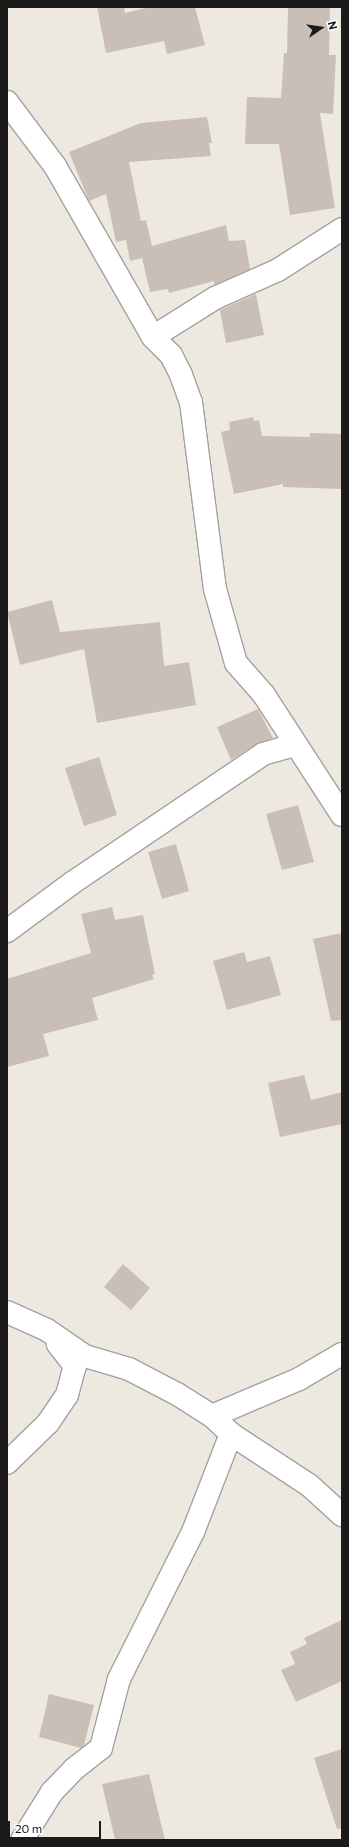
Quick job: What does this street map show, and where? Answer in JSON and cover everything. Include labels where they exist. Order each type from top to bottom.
[{"type":"street","points":[[7,102],[55,166],[153,337],[171,355],[191,402],[215,589],[236,663],[264,695],[295,745],[342,815]]},
{"type":"street","points":[[153,337],[216,298],[278,270],[342,229]]},
{"type":"street","points":[[7,931],[72,883],[263,754],[295,745]]},
{"type":"street","points":[[7,1312],[47,1330],[85,1356],[129,1369],[212,1416],[231,1434],[309,1485],[342,1515]]},
{"type":"street","points":[[7,1463],[48,1423],[67,1395],[75,1366],[47,1330]]},
{"type":"street","points":[[212,1416],[299,1379],[342,1354]]},
{"type":"street","points":[[22,1840],[52,1792],[74,1769],[101,1748],[120,1679],[193,1532],[231,1434]]},
{"type":"building","points":[[97,7],[124,7],[125,13],[150,7],[195,7],[205,45],[167,54],[164,41],[106,53]]},
{"type":"building","points":[[288,7],[330,7],[329,55],[336,55],[333,114],[320,113],[335,208],[290,215],[279,144],[245,144],[247,97],[281,98],[284,53],[287,53]]},
{"type":"building","points":[[207,117],[212,143],[209,143],[211,156],[129,162],[141,221],[146,220],[152,246],[226,225],[229,241],[245,240],[250,269],[214,285],[214,281],[169,293],[168,289],[150,292],[142,258],[130,261],[126,240],[116,242],[106,194],[89,201],[69,152],[141,123]]},
{"type":"building","points":[[256,294],[264,335],[226,343],[220,310]]},
{"type":"building","points":[[253,417],[254,421],[259,420],[262,436],[310,437],[310,433],[342,434],[342,489],[283,487],[283,484],[234,494],[221,432],[230,430],[229,422]]},
{"type":"building","points":[[52,600],[60,632],[160,622],[164,666],[189,662],[196,705],[97,723],[84,649],[20,665],[7,612]]},
{"type":"building","points":[[258,709],[273,738],[256,744],[231,760],[217,727]]},
{"type":"building","points":[[99,757],[117,815],[84,826],[65,768]]},
{"type":"building","points":[[298,805],[314,862],[282,870],[266,814]]},
{"type":"building","points":[[176,844],[189,891],[162,899],[148,852]]},
{"type":"building","points":[[112,907],[115,920],[143,915],[155,974],[152,975],[154,979],[92,998],[98,1020],[43,1034],[49,1056],[7,1067],[7,979],[91,953],[81,914]]},
{"type":"building","points":[[342,933],[342,1020],[331,1021],[313,939]]},
{"type":"building","points":[[244,952],[247,962],[270,956],[281,995],[227,1010],[213,961]]},
{"type":"building","points":[[304,1075],[311,1100],[342,1092],[342,1124],[280,1137],[268,1083]]},
{"type":"building","points":[[123,1264],[150,1288],[131,1310],[104,1287]]},
{"type":"building","points":[[342,1620],[342,1681],[296,1702],[281,1670],[295,1664],[290,1652],[307,1644],[304,1638]]},
{"type":"building","points":[[49,1694],[94,1705],[84,1745],[81,1748],[39,1737]]},
{"type":"building","points":[[342,1749],[342,1828],[337,1829],[314,1758]]},
{"type":"building","points":[[149,1774],[165,1840],[115,1840],[102,1784]]}]
